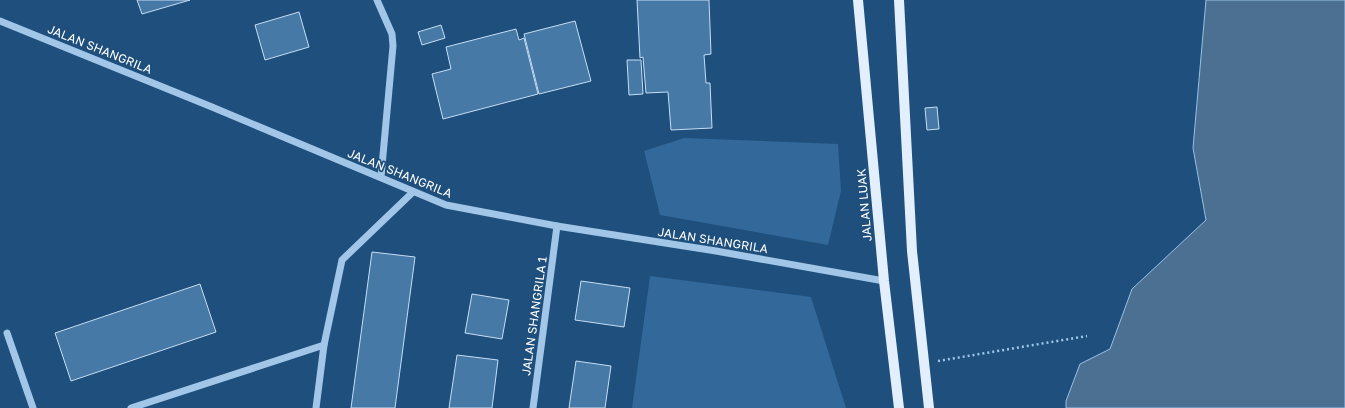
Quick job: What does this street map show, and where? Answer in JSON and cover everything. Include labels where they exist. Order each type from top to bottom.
[{"type":"main road","name":"JALAN LUAK","points":[[858,0],[884,280],[899,408]]},
{"type":"main road","points":[[899,0],[912,250],[929,408]]},
{"type":"street","points":[[377,0],[392,34],[394,46],[380,177]]},
{"type":"street","name":"JALAN SHANGRILA","points":[[0,21],[380,177],[413,192],[462,209],[884,280]]},
{"type":"street","points":[[316,408],[324,345],[338,273],[342,260],[413,192]]},
{"type":"street","name":"JALAN SHANGRILA 1","points":[[533,408],[557,226]]},
{"type":"street","points":[[6,333],[33,408]]},
{"type":"street","points":[[131,408],[324,345]]},
{"type":"path","points":[[924,363],[1088,336]]},
{"type":"shaded area","points":[[1206,0],[1345,0],[1345,408],[1066,408],[1066,401],[1080,364],[1110,349],[1132,289],[1206,220],[1193,148]]},
{"type":"shaded area","points":[[684,138],[838,144],[841,191],[828,245],[660,215],[644,151]]},
{"type":"shaded area","points":[[650,276],[811,297],[846,408],[632,408]]},
{"type":"building","points":[[137,0],[190,0],[142,14]]},
{"type":"building","points":[[637,0],[709,0],[711,54],[704,55],[706,83],[710,83],[712,128],[671,130],[668,92],[646,93],[643,57],[640,58]]},
{"type":"building","points":[[299,12],[309,47],[265,60],[255,25]]},
{"type":"building","points":[[575,21],[591,81],[539,94],[524,34]]},
{"type":"building","points":[[441,25],[445,38],[422,45],[418,32]]},
{"type":"building","points":[[516,29],[519,40],[524,38],[538,94],[443,119],[432,74],[451,69],[446,47]]},
{"type":"building","points":[[627,60],[641,60],[643,94],[629,95]]},
{"type":"building","points":[[937,107],[939,129],[927,130],[925,108]]},
{"type":"building","points":[[372,252],[415,257],[395,408],[351,408]]},
{"type":"building","points":[[581,281],[630,288],[624,327],[575,320]]},
{"type":"building","points":[[200,284],[216,332],[71,381],[55,333]]},
{"type":"building","points":[[472,294],[509,300],[502,339],[465,333]]},
{"type":"building","points":[[457,355],[498,360],[492,408],[449,408]]},
{"type":"building","points":[[576,361],[611,366],[605,408],[569,408]]}]
